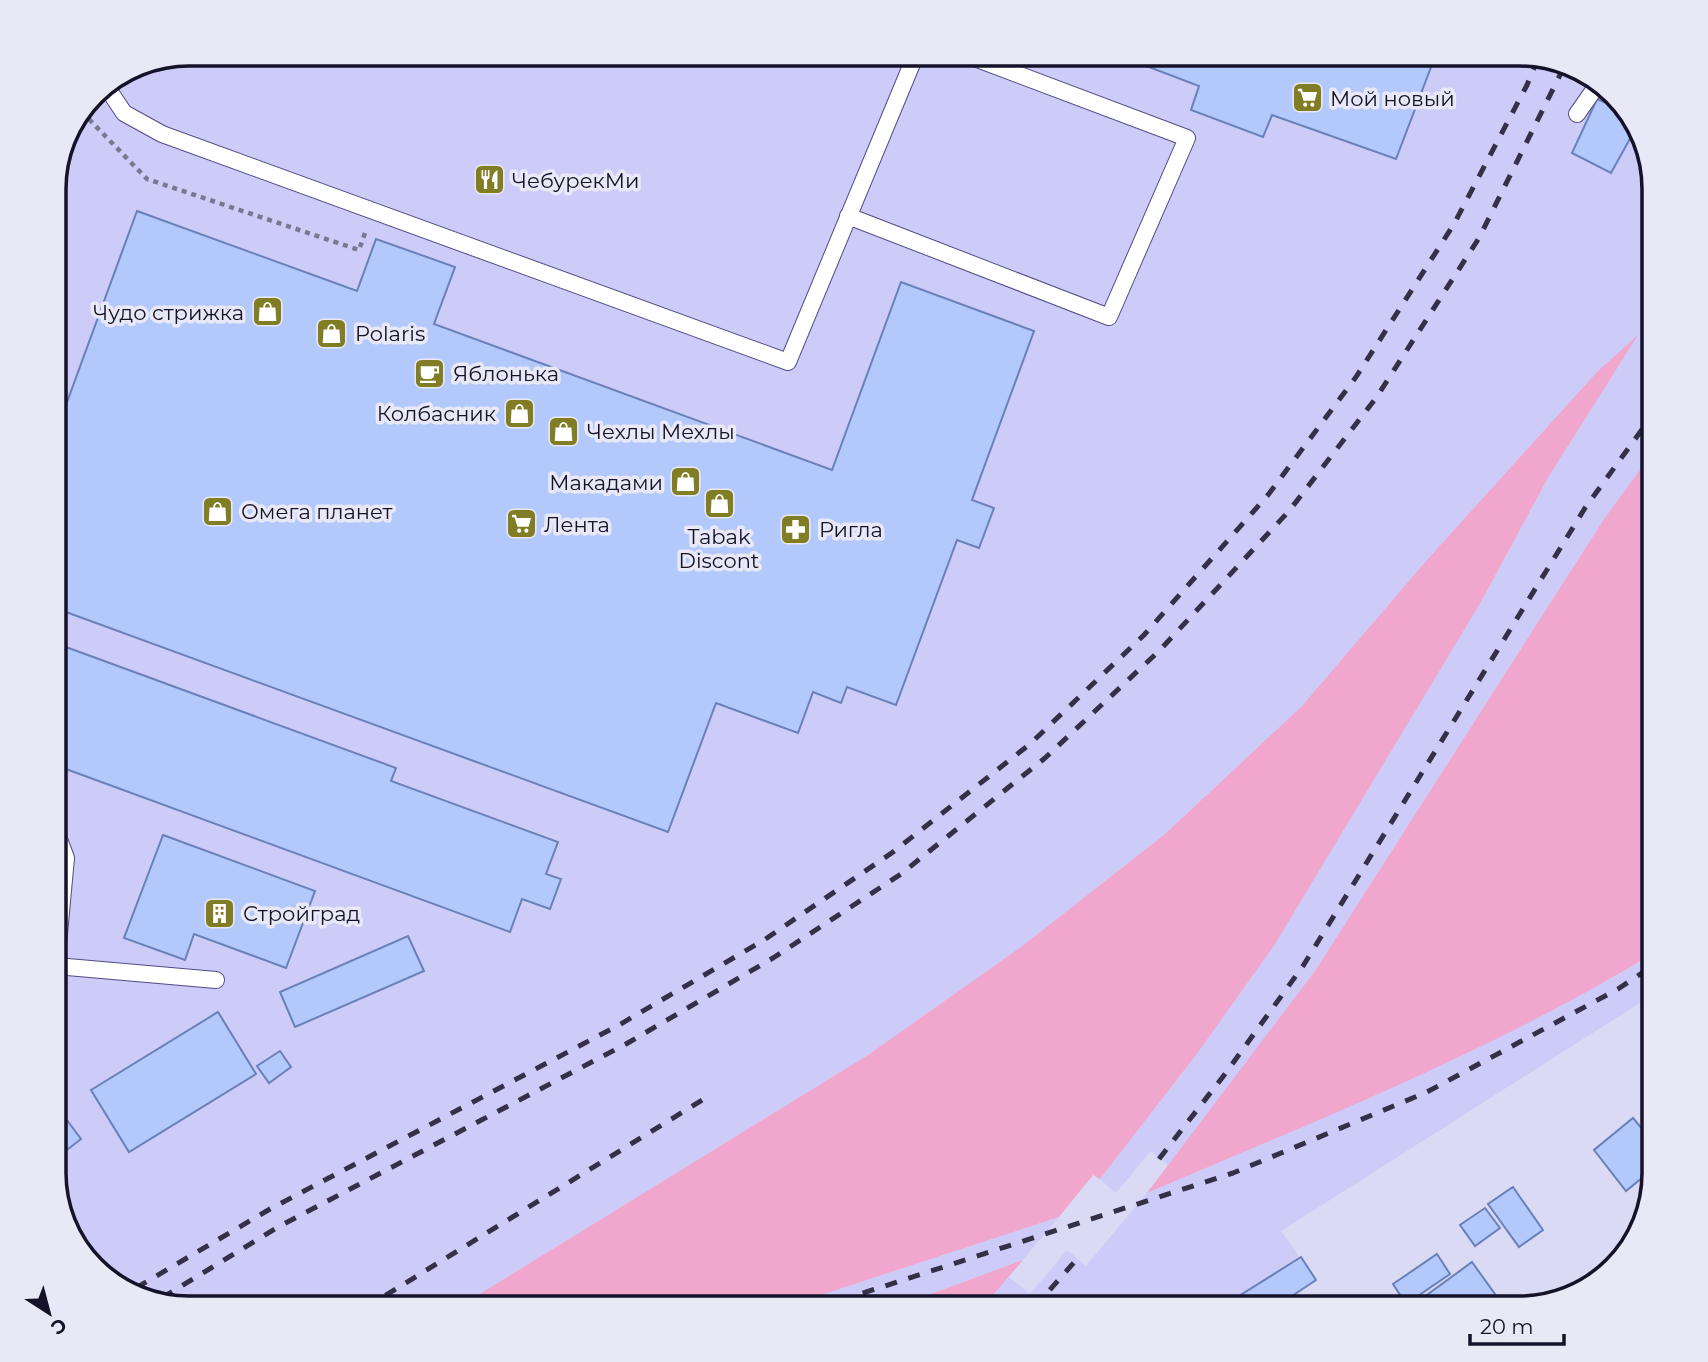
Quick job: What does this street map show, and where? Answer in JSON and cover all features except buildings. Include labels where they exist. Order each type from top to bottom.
[{"type":"lane","points":[[112,94],[124,113],[162,134],[788,362],[911,66]]},
{"type":"lane","points":[[848,216],[1109,317],[1187,138],[997,66]]},
{"type":"lane","points":[[1577,114],[1593,92]]},
{"type":"lane","points":[[67,969],[216,979]]},
{"type":"path","points":[[89,119],[147,179],[359,250],[368,226]]},
{"type":"shaded area","points":[[1519,66],[1566,76],[1593,92],[1611,108],[1629,135],[1635,150],[1642,189],[1642,467],[1604,519],[1315,971],[1169,1166],[1151,1151],[1116,1193],[1100,1179],[1196,1055],[1482,600],[1549,476],[1636,338],[1302,706],[1164,835],[1021,947],[868,1055],[476,1296],[189,1296],[158,1291],[135,1283],[102,1260],[79,1227],[69,1197],[67,1181],[67,181],[79,135],[87,121],[108,97],[135,79],[165,69],[181,67]]},
{"type":"shaded area","points":[[1638,335],[1549,476],[1482,600],[1275,944],[1196,1055],[1100,1179],[1093,1175],[1059,1217],[818,1296],[476,1296],[868,1055],[1021,947],[1164,835],[1302,706],[1427,560],[1598,371]]},
{"type":"shaded area","points":[[1642,467],[1642,960],[1531,1021],[1405,1082],[1147,1193],[1315,971],[1604,519]]},
{"type":"shaded area","points":[[1642,960],[1642,1002],[1281,1231],[1316,1280],[1292,1296],[992,1296],[1009,1277],[1030,1294],[1067,1250],[1086,1266],[1147,1193],[1332,1114],[1476,1047]]},
{"type":"shaded area","points":[[1059,1217],[1023,1260],[926,1296],[818,1296]]},
{"type":"shaded area","points":[[1023,1260],[992,1296],[926,1296]]},
{"type":"railway","points":[[141,1285],[270,1209],[619,1025],[764,940],[893,852],[1030,744],[1144,635],[1268,495],[1356,377],[1454,224],[1534,68]]},
{"type":"railway","points":[[170,1293],[278,1227],[626,1044],[773,958],[901,874],[1045,758],[1159,651],[1289,511],[1376,398],[1479,238],[1560,74]]},
{"type":"railway","points":[[1159,1159],[1303,966],[1585,508],[1642,430]]},
{"type":"railway","points":[[854,1296],[1233,1173],[1427,1092],[1618,989],[1642,973]]},
{"type":"railway","points":[[384,1296],[712,1094]]},
{"type":"railway","points":[[1045,1296],[1077,1259]]},
{"type":"place","name":"Мой новый","points":[[1307,98]]},
{"type":"place","name":"ЧебурекМи","points":[[489,180]]},
{"type":"place","name":"Чудо стрижка","points":[[267,312]]},
{"type":"place","name":"Polaris","points":[[332,333]]},
{"type":"place","name":"Яблонька","points":[[430,373]]},
{"type":"place","name":"Колбасник","points":[[519,413]]},
{"type":"place","name":"Чехлы Мехлы","points":[[564,431]]},
{"type":"place","name":"Макадами","points":[[686,482]]},
{"type":"place","name":"Tabak Discont","points":[[719,504]]},
{"type":"place","name":"Омега планет","points":[[218,511]]},
{"type":"place","name":"Лента","points":[[521,524]]},
{"type":"place","name":"Ригла","points":[[796,529]]},
{"type":"place","name":"Стройград","points":[[220,913]]}]
